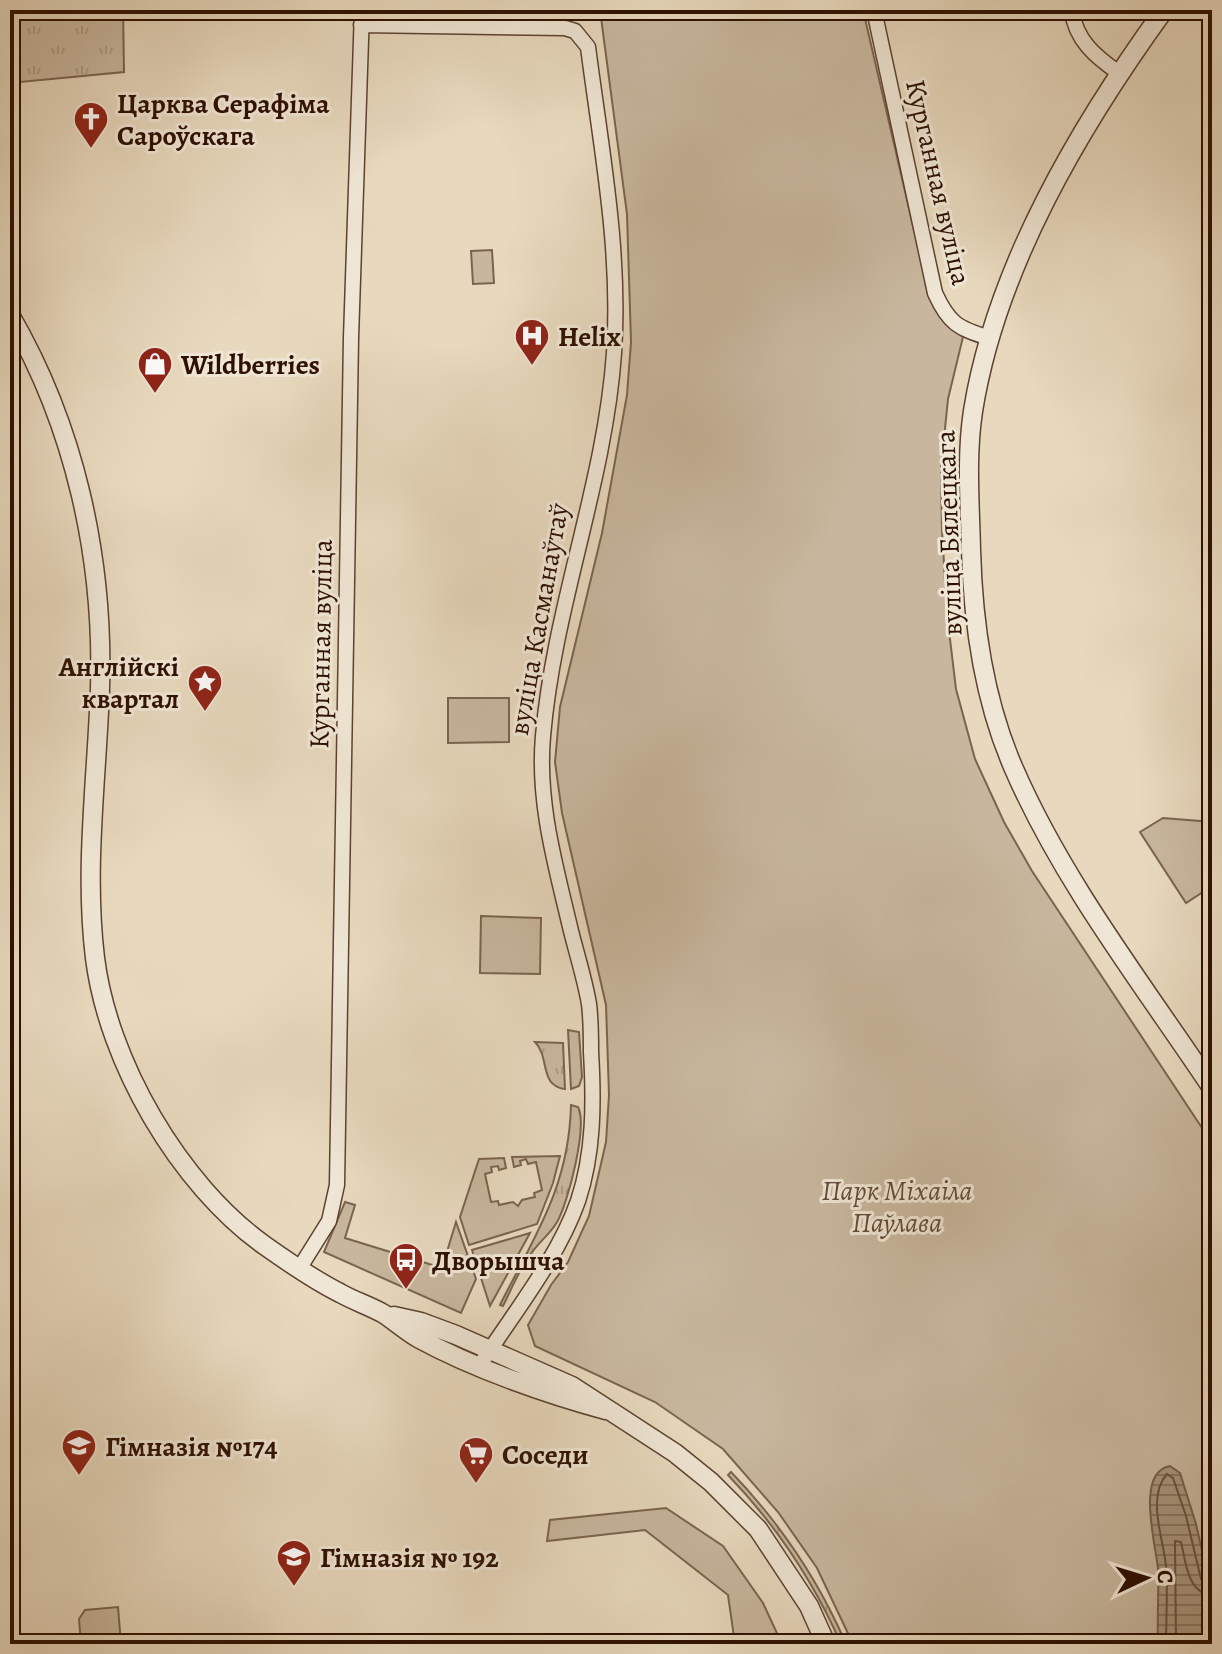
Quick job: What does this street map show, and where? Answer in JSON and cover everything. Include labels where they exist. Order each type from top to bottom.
[{"type":"street","name":"Курганная вуліца","points":[[874,10],[935,293],[947,316],[957,327],[989,338]]},
{"type":"street","points":[[1072,10],[1081,41],[1119,73]]},
{"type":"street","name":"вуліца Бялецкага","points":[[1164,10],[1083,131],[1043,208],[1009,284],[989,338],[973,415],[969,488],[976,625],[996,723],[1027,799],[1062,865],[1212,1088]]},
{"type":"street","name":"Курганная вуліца","points":[[299,1269],[329,1221],[337,1185],[351,338],[361,17]]},
{"type":"street","name":"вуліца Касманаўтаў","points":[[361,17],[575,31],[588,47],[613,231],[614,354],[605,422],[567,595],[542,738],[547,827],[589,1006],[593,1114],[588,1160],[578,1201],[562,1236],[485,1358]]},
{"type":"street","points":[[10,315],[48,393],[84,499],[99,628],[100,687],[91,852],[95,961],[114,1039],[143,1100],[196,1178],[229,1216],[299,1269],[383,1314],[421,1322],[485,1358],[572,1386],[675,1453],[739,1507],[780,1559],[809,1606],[826,1644]]},
{"type":"green space","points":[[10,10],[123,10],[124,72],[10,83]]},
{"type":"green space","name":"Парк Міхаіла Паўлава","points":[[600,10],[863,10],[930,299],[949,327],[963,337],[948,399],[941,468],[942,530],[956,689],[975,759],[1004,822],[1032,871],[1212,1143],[1212,1644],[853,1644],[817,1568],[778,1512],[723,1449],[655,1402],[535,1346],[528,1325],[568,1262],[589,1216],[606,1142],[609,1095],[606,1005],[562,813],[555,762],[560,707],[602,533],[627,395],[631,342],[627,214]]},
{"type":"green space","points":[[492,250],[494,283],[473,284],[471,251]]},
{"type":"green space","points":[[448,698],[509,698],[509,742],[448,743]]},
{"type":"green space","points":[[1163,818],[1212,822],[1212,886],[1186,903],[1140,832]]},
{"type":"green space","points":[[481,916],[541,918],[540,974],[480,973]]},
{"type":"green space","points":[[568,1030],[579,1032],[582,1077],[579,1086],[571,1089]]},
{"type":"green space","points":[[535,1042],[563,1043],[565,1089],[551,1082],[540,1048]]},
{"type":"green space","points":[[571,1105],[578,1107],[580,1117],[579,1147],[561,1212],[555,1226],[524,1264],[503,1306],[500,1305],[557,1186],[569,1134]]},
{"type":"green space","points":[[560,1156],[537,1224],[469,1245],[460,1217],[479,1159],[504,1158],[506,1168],[499,1170],[498,1166],[491,1167],[492,1172],[485,1174],[491,1202],[498,1201],[499,1205],[513,1202],[518,1206],[522,1200],[535,1197],[534,1193],[542,1190],[536,1162],[528,1164],[526,1159],[514,1167],[512,1157]]},
{"type":"green space","points":[[345,1202],[355,1205],[345,1238],[442,1268],[456,1222],[476,1279],[461,1313],[324,1252]]},
{"type":"green space","points":[[530,1233],[490,1306],[472,1250]]},
{"type":"green space","points":[[731,1472],[766,1511],[796,1553],[823,1597],[846,1644],[841,1644],[792,1554],[728,1475]]},
{"type":"green space","points":[[666,1508],[723,1546],[763,1603],[782,1644],[735,1644],[728,1595],[645,1530],[547,1541],[550,1520]]},
{"type":"green space","points":[[118,1607],[121,1644],[81,1644],[79,1619],[85,1610]]},
{"type":"water","points":[[1170,1466],[1180,1473],[1196,1524],[1209,1582],[1212,1644],[1158,1644],[1158,1569],[1150,1495],[1159,1471]]},
{"type":"place","name":"Царква Серафіма Сароўскага","points":[[91,150]]},
{"type":"place","name":"Helix","points":[[532,367]]},
{"type":"place","name":"Wildberries","points":[[155,395]]},
{"type":"place","name":"Англійскі квартал","points":[[205,713]]},
{"type":"place","name":"Дворышча","points":[[406,1291]]},
{"type":"place","name":"Гімназія №174","points":[[79,1477]]},
{"type":"place","name":"Соседи","points":[[476,1485]]},
{"type":"place","name":"Гімназія № 192","points":[[294,1588]]}]
